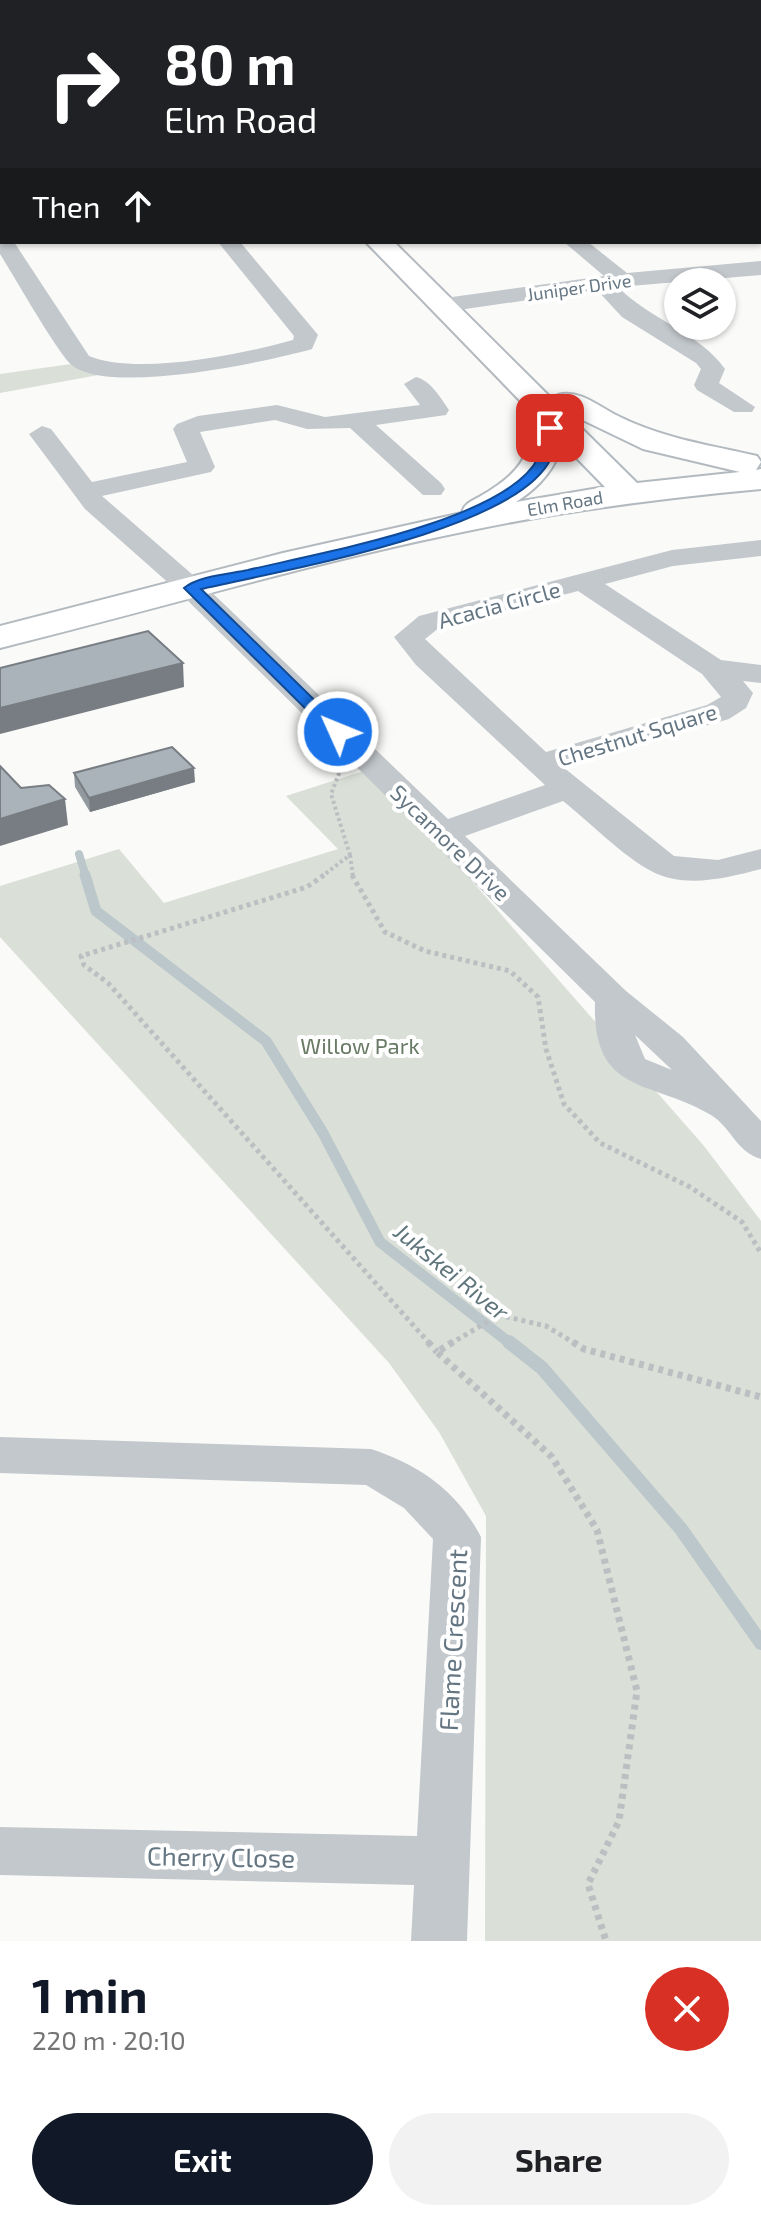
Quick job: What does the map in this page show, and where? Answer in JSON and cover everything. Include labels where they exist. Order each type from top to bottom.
[{"type":"street","points":[[5,244],[80,361],[92,368],[116,371],[279,351],[304,344],[306,335],[231,244]]},
{"type":"street","points":[[382,244],[458,304]]},
{"type":"street","points":[[411,244],[458,304],[644,489]]},
{"type":"street","points":[[577,244],[612,282],[630,312],[704,358],[713,369],[706,385],[743,407]]},
{"type":"street","name":"Juniper Drive","points":[[458,304],[612,282],[761,268]]},
{"type":"street","points":[[84,492],[202,467],[187,435],[186,429],[191,425],[277,412],[315,424],[358,422],[437,410],[416,384]]},
{"type":"street","points":[[558,406],[642,441],[693,455],[761,465]]},
{"type":"street","points":[[442,526],[502,498],[534,472],[545,457],[558,406]]},
{"type":"street","points":[[358,422],[432,489]]},
{"type":"street","name":"Sycamore Drive","points":[[42,434],[84,492],[191,588],[613,999],[612,1020],[624,1059],[632,1068],[725,1106],[761,1146]]},
{"type":"street","name":"Elm Road","points":[[0,637],[442,526],[644,489],[761,479]]},
{"type":"street","name":"Acacia Circle","points":[[761,548],[693,554],[429,622],[409,637],[426,659],[567,788],[663,864],[691,870],[718,870],[761,859]]},
{"type":"street","points":[[134,602],[151,588],[165,564],[237,577]]},
{"type":"street","name":"Chestnut Square","points":[[541,763],[718,712],[735,702],[738,693],[713,668],[583,582]]},
{"type":"street","name":"Chestnut Square","points":[[713,668],[761,674]]},
{"type":"street","points":[[441,833],[567,788]]},
{"type":"street","name":"Flame Crescent","points":[[0,1455],[371,1467],[401,1479],[442,1512],[457,1537],[439,1941]]},
{"type":"street","name":"Cherry Close","points":[[0,1851],[442,1861]]},
{"type":"path","points":[[365,758],[341,767],[331,794],[350,855],[352,875],[385,932],[425,951],[510,971],[538,997],[546,1049],[564,1104],[600,1143],[690,1187],[742,1222],[761,1253]]},
{"type":"path","points":[[350,855],[307,887],[81,956],[84,965],[108,983],[437,1352],[552,1457],[597,1530],[637,1691],[619,1821],[588,1884],[606,1941]]},
{"type":"path","points":[[437,1352],[499,1315],[546,1326],[584,1349],[761,1397]]},
{"type":"green space","points":[[78,363],[115,372],[0,393],[0,374]]},
{"type":"green space","name":"Willow Park","points":[[373,768],[704,1146],[761,1221],[761,1941],[485,1941],[486,1516],[439,1432],[389,1363],[0,937],[0,886],[119,849],[164,903],[338,849],[286,796]]},
{"type":"building","points":[[148,631],[183,663],[0,708],[0,668]]},
{"type":"building","points":[[172,747],[194,768],[89,798],[74,773]]},
{"type":"building","points":[[0,766],[21,788],[49,785],[65,799],[0,819]]},
{"type":"waterway","name":"Jukskei River","points":[[79,854],[86,877]]},
{"type":"waterway","name":"Jukskei River","points":[[85,875],[96,911],[266,1041],[323,1133],[380,1242],[511,1344]]},
{"type":"waterway","name":"Jukskei River","points":[[509,1342],[542,1368],[681,1529],[761,1643]]},
{"type":"route","points":[[338,732],[191,588],[416,533],[477,511],[502,498],[534,472],[545,457],[550,428]]}]
